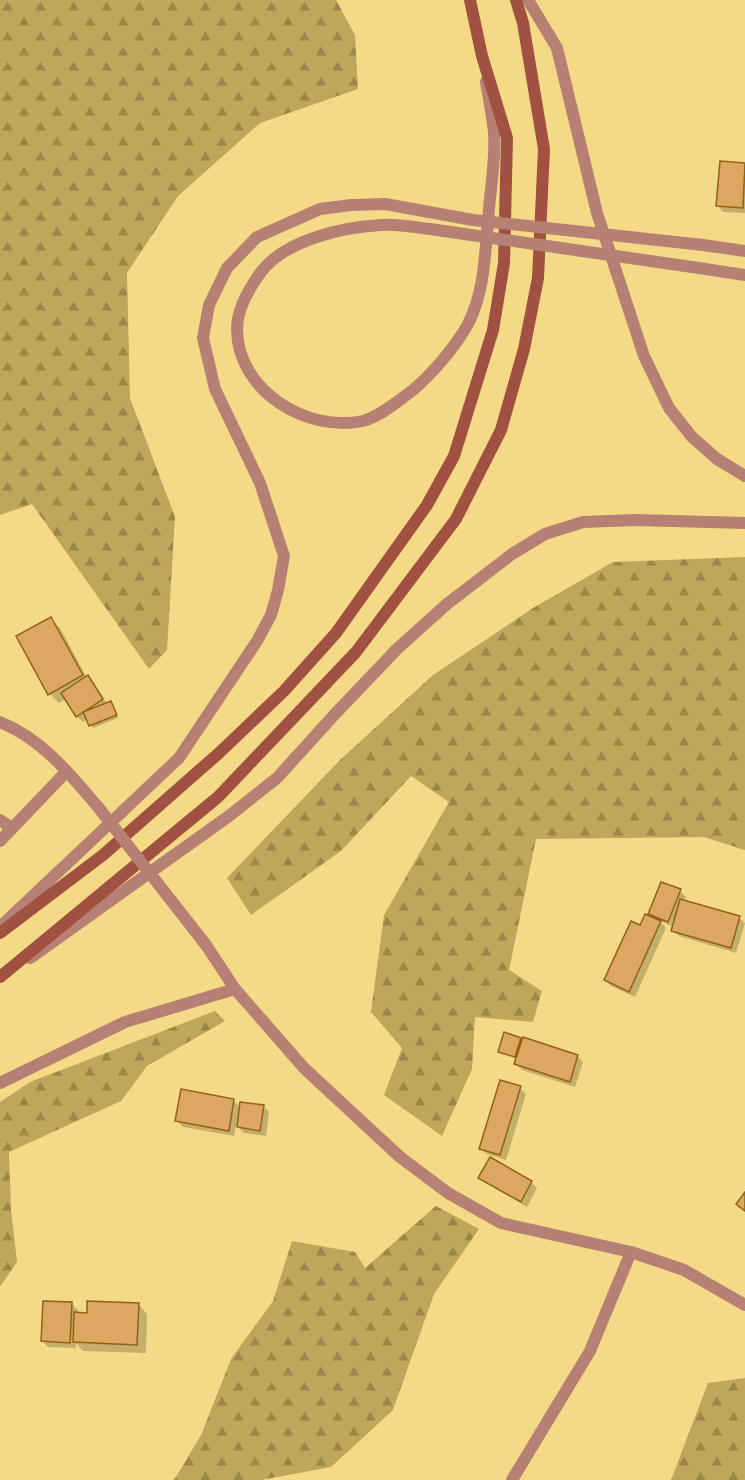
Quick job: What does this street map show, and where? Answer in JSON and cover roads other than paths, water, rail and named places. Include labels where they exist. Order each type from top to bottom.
[{"type":"street","points":[[470,0],[482,56],[494,133],[492,174],[484,263],[480,287],[468,324],[426,378],[398,402],[365,421],[335,423],[314,419],[279,403],[263,389],[242,360],[238,346],[237,326],[247,296],[263,269],[278,255],[322,236],[382,225],[430,230],[699,268],[745,275]]},
{"type":"street","points":[[0,979],[218,797],[356,652],[456,519],[501,430],[524,349],[538,278],[544,149],[523,23],[516,0]]},
{"type":"street","points":[[528,0],[557,48],[597,213],[644,356],[669,408],[692,437],[717,459],[745,476]]},
{"type":"street","points":[[0,933],[103,855],[219,753],[284,692],[336,633],[427,505],[454,456],[493,330],[504,262],[507,138],[482,56]]},
{"type":"street","points":[[0,927],[179,758],[257,641],[271,615],[284,556],[260,483],[215,389],[203,338],[208,304],[227,268],[257,237],[320,209],[385,204],[473,220],[745,251]]},
{"type":"street","points":[[0,979],[229,816],[277,777],[397,649],[447,604],[512,554],[545,534],[583,522],[636,520],[745,523]]},
{"type":"street","points":[[0,722],[19,730],[67,771],[206,945],[235,989],[304,1068],[400,1157],[448,1192],[501,1223],[631,1252],[684,1270],[745,1305]]},
{"type":"street","points":[[0,841],[67,771]]},
{"type":"street","points":[[0,820],[12,828]]},
{"type":"street","points":[[0,1083],[124,1022],[235,989]]},
{"type":"street","points":[[512,1480],[590,1351],[631,1252]]}]
